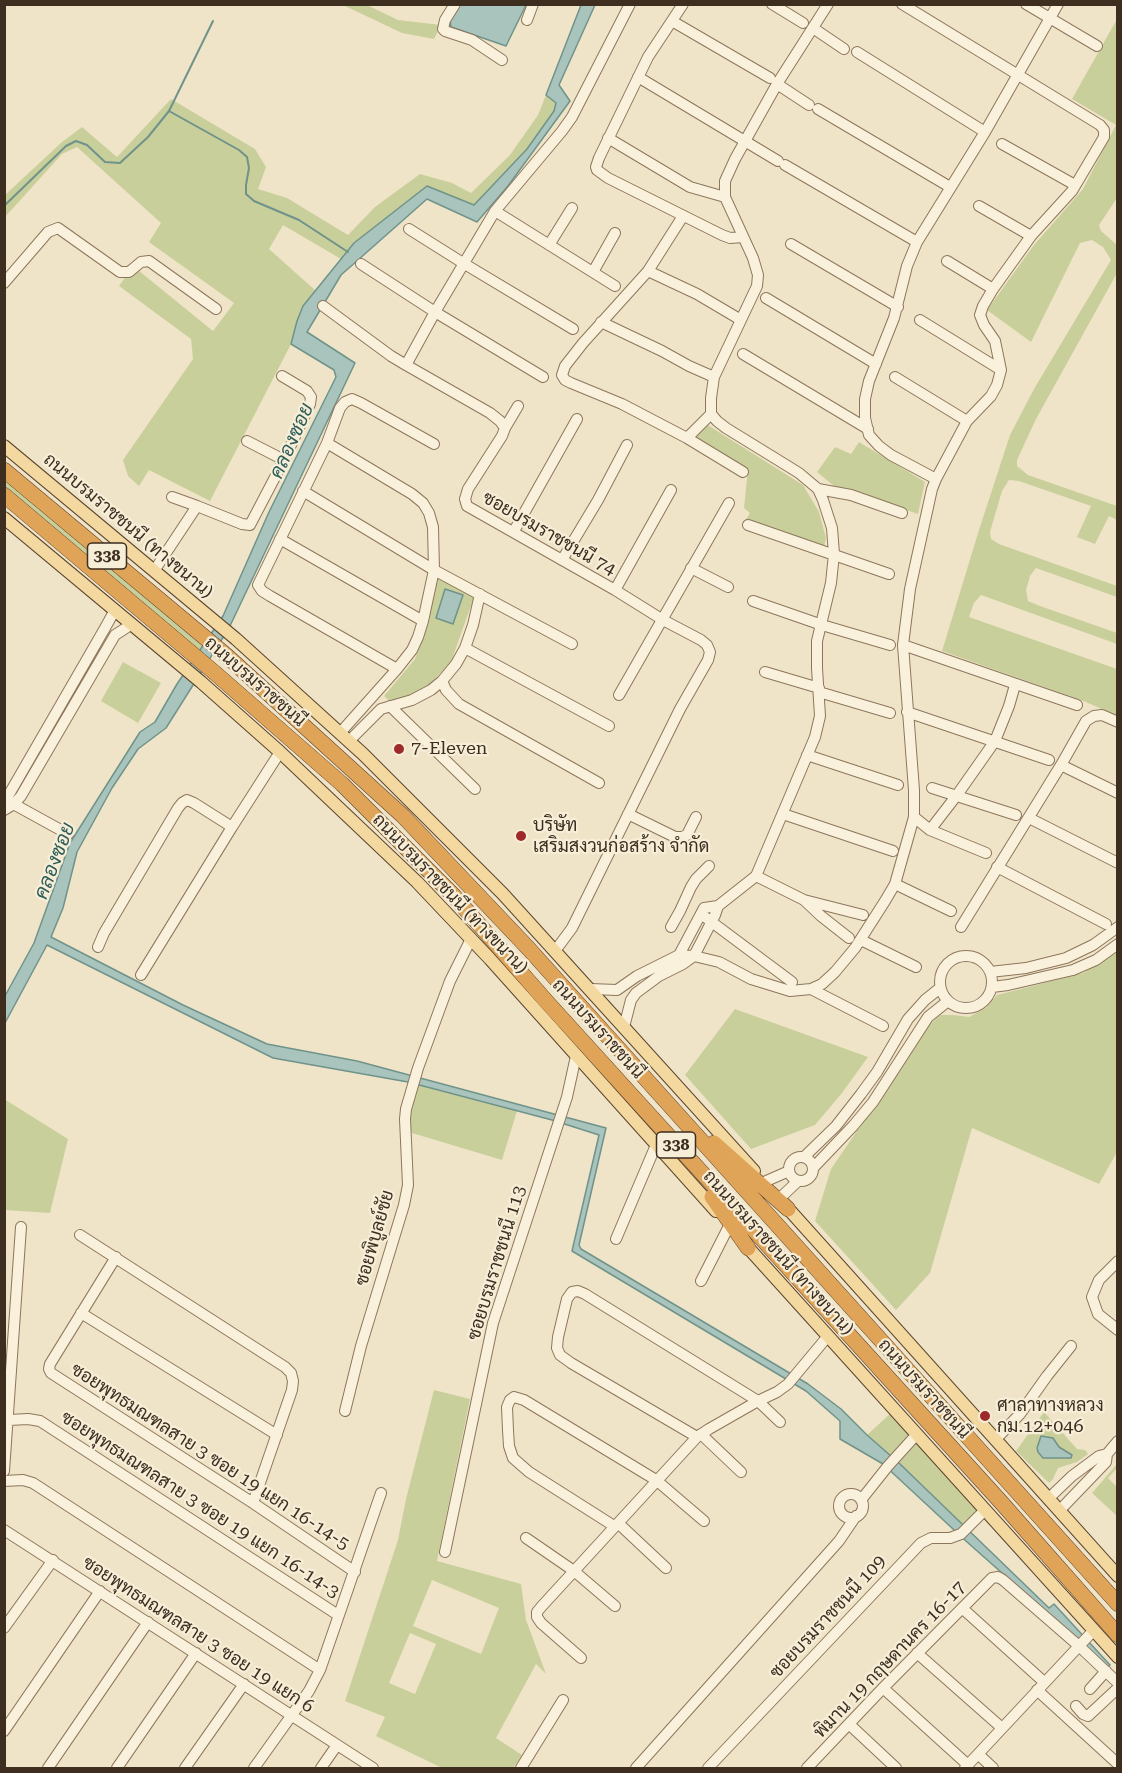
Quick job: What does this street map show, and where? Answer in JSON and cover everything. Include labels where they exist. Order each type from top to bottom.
[{"type":"highway","name":"ถนนบรมราชชนนี","points":[[4,470],[227,656],[403,816],[529,949],[1118,1604]]},
{"type":"highway","name":"ถนนบรมราชชนนี","points":[[4,495],[216,673],[342,784],[454,896],[1118,1635]]},
{"type":"highway","points":[[654,1088],[783,1204]]},
{"type":"highway","points":[[657,1124],[748,1248]]},
{"type":"main road","name":"ถนนบรมราชชนนี (ทางขนาน)","points":[[4,446],[236,639],[350,741],[475,864],[1118,1576]]},
{"type":"main road","name":"ถนนบรมราชชนนี (ทางขนาน)","points":[[4,518],[201,682],[280,752],[409,874],[471,939],[985,1510],[1085,1640],[1118,1657]]},
{"type":"street","points":[[454,4],[443,29],[472,40],[502,60]]},
{"type":"street","points":[[527,20],[533,4]]},
{"type":"street","points":[[406,365],[463,263],[495,212],[572,117],[630,4]]},
{"type":"street","points":[[683,4],[648,57],[596,167],[601,174],[683,216],[730,238],[743,237]]},
{"type":"street","points":[[772,4],[844,49]]},
{"type":"street","points":[[687,438],[711,414],[714,377],[757,286],[758,274],[753,258],[725,197],[725,181],[773,81],[808,26],[828,4]]},
{"type":"street","points":[[590,989],[617,990],[637,976],[679,955],[719,962],[751,979],[790,992],[811,989],[822,984],[835,972],[861,940],[895,884],[914,817],[903,645],[910,589],[936,479],[967,421],[991,396],[1001,370],[995,341],[980,315],[982,306],[1031,236],[1075,185],[1104,137],[1104,130],[1100,125],[902,4]]},
{"type":"street","points":[[1026,4],[1097,46]]},
{"type":"street","points":[[936,479],[891,455],[869,435],[865,418],[865,399],[869,381],[898,307],[907,266],[917,242],[985,132],[1058,4]]},
{"type":"street","points":[[672,21],[950,187]]},
{"type":"street","points":[[856,52],[985,132]]},
{"type":"street","points":[[638,77],[917,242]]},
{"type":"street","points":[[608,138],[690,187],[725,197]]},
{"type":"street","points":[[1002,144],[1075,185]]},
{"type":"street","points":[[979,206],[1031,236]]},
{"type":"street","points":[[549,245],[572,208]]},
{"type":"street","points":[[495,212],[615,286]]},
{"type":"street","points":[[683,216],[648,271],[583,343],[565,366],[562,375],[565,380],[622,404],[687,438],[743,472]]},
{"type":"street","points":[[4,283],[48,232],[58,228],[120,272],[129,272],[141,262],[149,261],[216,309]]},
{"type":"street","points":[[409,229],[573,329]]},
{"type":"street","points":[[593,272],[615,232]]},
{"type":"street","points":[[791,244],[898,307]]},
{"type":"street","points":[[947,261],[993,289]]},
{"type":"street","points":[[361,264],[543,377]]},
{"type":"street","points":[[648,271],[697,294],[741,320]]},
{"type":"street","points":[[766,298],[876,364]]},
{"type":"street","points":[[323,306],[391,357],[490,413],[505,428],[518,406]]},
{"type":"street","points":[[920,320],[1001,370]]},
{"type":"street","points":[[601,322],[714,377]]},
{"type":"street","points":[[743,354],[868,429]]},
{"type":"street","points":[[172,497],[250,525],[310,404],[311,397],[307,391],[282,376]]},
{"type":"street","points":[[895,377],[967,421]]},
{"type":"street","points":[[397,669],[262,591],[258,585],[327,443],[340,408],[345,402],[352,399],[434,444]]},
{"type":"street","points":[[624,1027],[631,1000],[645,985],[691,960],[715,914],[756,876],[815,737],[820,716],[818,641],[831,583],[834,554],[832,528],[824,500],[818,489],[799,473],[726,428],[711,414]]},
{"type":"street","points":[[514,531],[577,419]]},
{"type":"street","name":"ซอยบรมราชชนนี 74","points":[[505,428],[468,489],[465,499],[466,506],[514,531],[663,620],[701,640],[710,652],[572,928],[555,951]]},
{"type":"street","points":[[247,441],[284,460]]},
{"type":"street","points":[[327,443],[412,494],[423,503],[433,527],[434,570],[423,621],[412,650],[340,733]]},
{"type":"street","points":[[562,560],[598,500],[627,445]]},
{"type":"street","points":[[818,489],[851,495],[902,513]]},
{"type":"street","points":[[615,590],[671,490]]},
{"type":"street","points":[[303,491],[434,570],[572,644]]},
{"type":"street","points":[[619,695],[729,503]]},
{"type":"street","points":[[154,571],[196,506]]},
{"type":"street","points":[[748,525],[889,574]]},
{"type":"street","points":[[280,539],[423,621]]},
{"type":"street","points":[[691,567],[728,587]]},
{"type":"street","points":[[350,741],[385,707],[412,700],[442,681],[465,648],[480,594]]},
{"type":"street","points":[[753,601],[890,645]]},
{"type":"street","points":[[7,804],[21,796],[36,760],[115,610]]},
{"type":"street","points":[[66,706],[115,635],[132,624]]},
{"type":"street","points":[[105,628],[115,635]]},
{"type":"street","points":[[903,645],[1077,705]]},
{"type":"street","points":[[465,648],[609,726]]},
{"type":"street","points":[[765,672],[890,713]]},
{"type":"street","points":[[442,681],[446,690],[459,704],[599,783]]},
{"type":"street","points":[[930,830],[994,741],[1015,685]]},
{"type":"street","points":[[371,699],[385,707],[475,789]]},
{"type":"street","points":[[907,711],[1049,760]]},
{"type":"street","points":[[961,927],[1086,721],[1094,716],[1102,716],[1118,722]]},
{"type":"street","points":[[141,975],[280,752]]},
{"type":"street","points":[[807,755],[898,785]]},
{"type":"street","points":[[1061,765],[1118,793]]},
{"type":"street","points":[[932,788],[1016,815]]},
{"type":"street","points":[[98,947],[104,933],[182,803],[187,800],[194,803],[232,827]]},
{"type":"street","points":[[7,804],[68,834]]},
{"type":"street","points":[[628,814],[675,837],[687,835],[696,817]]},
{"type":"street","points":[[783,814],[893,851]]},
{"type":"street","points":[[914,817],[930,830],[986,853]]},
{"type":"street","points":[[1029,818],[1118,863]]},
{"type":"street","points":[[671,927],[696,879],[709,866]]},
{"type":"street","points":[[997,867],[1106,924]]},
{"type":"street","points":[[756,876],[804,900],[863,915]]},
{"type":"street","points":[[895,884],[951,911]]},
{"type":"street","points":[[687,896],[702,911],[715,914],[792,982]]},
{"type":"street","points":[[804,900],[849,938]]},
{"type":"street","points":[[702,911],[715,914]]},
{"type":"street","points":[[679,955],[702,911]]},
{"type":"street","points":[[990,972],[1026,968],[1066,958],[1093,945],[1118,927]]},
{"type":"street","name":"ซอยพิบูลย์ชัย","points":[[345,1411],[361,1346],[406,1195],[408,1175],[405,1119],[411,1091],[450,981],[471,939]]},
{"type":"street","points":[[861,940],[916,967]]},
{"type":"street","points":[[992,987],[1073,970],[1096,960],[1118,944]]},
{"type":"street","points":[[963,956],[974,957],[990,972],[992,987],[987,997],[979,1005],[969,1008],[957,1007],[948,1001],[940,988],[940,977],[944,967],[952,959],[963,956]]},
{"type":"street","points":[[637,976],[645,985]]},
{"type":"street","points":[[764,1182],[789,1171],[792,1162],[799,1157],[804,1157],[836,1126],[877,1072],[909,1019],[925,1000],[940,988]]},
{"type":"street","points":[[811,989],[883,1026]]},
{"type":"street","points":[[789,1171],[798,1181],[811,1177],[813,1168],[873,1102],[928,1017],[948,1001]]},
{"type":"street","name":"ซอยบรมราชชนนี 113","points":[[445,1552],[493,1323],[573,1076],[576,1056]]},
{"type":"street","points":[[616,1239],[656,1145]]},
{"type":"street","points":[[804,1157],[813,1168]]},
{"type":"street","points":[[783,1204],[798,1181]]},
{"type":"street","points":[[701,1281],[729,1226]]},
{"type":"street","points":[[4,1471],[21,1227]]},
{"type":"street","points":[[80,1235],[285,1367],[291,1374],[292,1390],[253,1503]]},
{"type":"street","points":[[116,1257],[81,1313],[277,1435]]},
{"type":"street","points":[[1118,1261],[1099,1280],[1092,1297],[1098,1314],[1118,1330]]},
{"type":"street","points":[[741,1472],[699,1436],[560,1355],[557,1348],[558,1336],[567,1299],[572,1292],[578,1291],[585,1294],[758,1401],[780,1422]]},
{"type":"street","name":"ซอยพุทธมณฑลสาย 3 ซอย 19 แยก 16-14-5","points":[[81,1313],[50,1364],[51,1373],[253,1503],[355,1572]]},
{"type":"street","points":[[581,1658],[541,1623],[537,1612],[656,1480],[699,1436],[788,1384],[828,1336]]},
{"type":"street","points":[[995,1440],[1020,1414],[1071,1346]]},
{"type":"street","points":[[666,1568],[614,1527],[529,1472],[513,1458],[509,1446],[508,1430],[507,1407],[510,1400],[514,1397],[524,1400],[656,1480],[704,1521]]},
{"type":"street","name":"ซอยพุทธมณฑลสาย 3 ซอย 19 แยก 16-14-3","points":[[9,1420],[40,1420],[338,1615]]},
{"type":"street","points":[[861,1500],[917,1434]]},
{"type":"street","points":[[1059,1511],[1106,1462],[1107,1454],[1118,1441]]},
{"type":"street","points":[[1048,1499],[1072,1476],[1100,1456],[1107,1454]]},
{"type":"street","points":[[4,1481],[22,1480],[33,1483],[320,1670]]},
{"type":"street","points":[[254,1768],[309,1691],[320,1670],[381,1493]]},
{"type":"street","points":[[636,1768],[839,1541],[862,1509],[858,1496],[848,1494],[840,1499],[839,1509],[846,1517],[856,1516]]},
{"type":"street","name":"ซอยบรมราชชนนี 109","points":[[708,1768],[921,1543],[931,1538],[950,1538],[964,1531],[985,1510]]},
{"type":"street","name":"ซอยพุทธมณฑลสาย 3 ซอย 19 แยก 6","points":[[4,1530],[374,1768]]},
{"type":"street","points":[[526,1538],[574,1571],[615,1606]]},
{"type":"street","points":[[4,1628],[53,1560]]},
{"type":"street","name":"พิมาน 19 กฤษดานคร 16-17","points":[[815,1766],[883,1688],[992,1578],[998,1577],[1085,1640]]},
{"type":"street","points":[[4,1731],[100,1591]]},
{"type":"street","points":[[962,1608],[1118,1764]]},
{"type":"street","points":[[48,1768],[148,1622]]},
{"type":"street","points":[[883,1688],[967,1766],[1085,1640],[1106,1671],[1118,1683]]},
{"type":"street","points":[[117,1768],[196,1653]]},
{"type":"street","points":[[917,1653],[1002,1728]]},
{"type":"street","points":[[1090,1689],[1106,1671]]},
{"type":"street","points":[[185,1768],[244,1684]]},
{"type":"street","points":[[1076,1706],[1088,1716],[1092,1715],[1118,1688]]},
{"type":"street","points":[[521,1768],[563,1700]]},
{"type":"street","points":[[850,1725],[896,1768]]},
{"type":"street","points":[[321,1768],[337,1745]]},
{"type":"street","points":[[978,1754],[993,1768]]},
{"type":"green space","points":[[343,5],[367,5],[398,20],[441,25],[434,39],[402,33]]},
{"type":"green space","points":[[1117,19],[1117,198],[1099,225],[1101,231],[1117,245],[1117,273],[1036,419],[1017,460],[1017,466],[1028,475],[1117,506],[1117,520],[1109,516],[1095,544],[1077,537],[1091,506],[1019,481],[1009,480],[1002,491],[990,532],[991,539],[999,544],[1117,586],[1117,597],[1036,568],[1030,576],[1026,590],[1028,601],[1117,633],[1117,644],[981,595],[974,603],[969,617],[1117,669],[1117,716],[1086,702],[942,651],[1010,435],[1034,389],[1111,260],[1103,247],[1092,240],[1080,243],[1031,342],[987,310],[1034,245],[1083,189],[1116,125],[1072,99]]},
{"type":"green space","points":[[546,95],[556,103],[554,111],[527,149],[473,206],[427,187],[354,243],[341,259],[283,225],[269,249],[316,291],[303,306],[291,344],[210,501],[149,470],[139,486],[128,476],[123,460],[193,359],[191,339],[119,286],[133,266],[213,331],[234,303],[149,242],[161,223],[77,147],[62,154],[5,217],[5,195],[62,142],[82,127],[117,157],[171,99],[255,149],[266,167],[258,189],[287,198],[348,235],[375,207],[420,174],[452,183],[471,193],[510,155],[538,115]]},
{"type":"green space","points":[[706,424],[803,485],[819,512],[826,538],[824,547],[743,524],[750,513],[744,508],[748,469],[696,440],[697,434]]},
{"type":"green space","points":[[859,442],[925,482],[918,514],[834,486],[817,472],[835,447],[851,454]]},
{"type":"green space","points":[[4,477],[205,642],[198,652],[5,490]]},
{"type":"green space","points":[[436,576],[474,597],[451,662],[429,685],[394,705],[384,696],[415,659],[429,621]]},
{"type":"green space","points":[[123,662],[161,683],[138,723],[101,701]]},
{"type":"green space","points":[[1117,951],[1117,1152],[1099,1184],[972,1128],[930,1273],[896,1310],[815,1221],[831,1169],[930,1024],[940,1015],[969,1017],[986,1008],[997,995],[1083,973]]},
{"type":"green space","points":[[735,1009],[868,1057],[815,1125],[751,1149],[685,1075]]},
{"type":"green space","points":[[418,1085],[517,1111],[502,1160],[412,1133],[409,1119]]},
{"type":"green space","points":[[4,1099],[68,1139],[50,1213],[5,1210]]},
{"type":"green space","points":[[434,1390],[470,1399],[437,1561],[521,1584],[526,1620],[546,1674],[536,1664],[496,1738],[522,1755],[513,1768],[442,1768],[376,1736],[385,1717],[345,1701],[398,1540]],"holes":[[[432,1580],[499,1608],[481,1654],[413,1626]],[[410,1633],[436,1644],[415,1694],[389,1683]]]},
{"type":"green space","points":[[1044,1412],[1077,1449],[1085,1450],[1088,1454],[1077,1462],[1058,1468],[1049,1483],[1016,1451]]},
{"type":"green space","points":[[891,1413],[979,1511],[964,1526],[867,1435]]},
{"type":"green space","points":[[1117,1464],[1117,1468],[1108,1478],[1117,1487],[1117,1516],[1092,1493]]},
{"type":"water","points":[[459,5],[526,5],[506,46],[451,27],[450,20]]},
{"type":"water","points":[[581,5],[595,5],[559,85],[570,101],[508,186],[477,222],[427,199],[341,275],[307,332],[355,363],[229,628],[166,728],[138,749],[112,788],[77,852],[63,908],[51,937],[183,1005],[267,1044],[357,1061],[606,1128],[579,1245],[581,1249],[808,1384],[841,1409],[1049,1608],[1054,1604],[1110,1665],[1108,1667],[883,1464],[840,1439],[840,1421],[806,1391],[572,1251],[599,1135],[552,1120],[408,1082],[273,1058],[47,945],[5,1023],[5,996],[34,943],[70,843],[140,732],[155,722],[177,684],[223,616],[269,512],[336,377],[334,370],[291,344],[303,306],[354,243],[427,186],[474,205],[527,149],[554,111],[556,103],[546,95]]},
{"type":"water","points":[[445,589],[463,595],[453,624],[436,618]]},
{"type":"water","points":[[1041,1436],[1053,1438],[1059,1447],[1072,1455],[1071,1458],[1043,1458],[1037,1448]]},
{"type":"waterway","points":[[4,206],[66,146],[76,141],[87,145],[105,162],[120,163],[148,137],[169,111],[213,21]]},
{"type":"waterway","points":[[169,111],[239,150],[247,157],[249,168],[246,194],[254,201],[299,220],[348,252]]},
{"type":"place","name":"7-Eleven","points":[[399,749]]},
{"type":"place","name":"บริษัท เสริมสงวนก่อสร้าง จำกัด","points":[[521,836]]},
{"type":"place","name":"ศาลาทางหลวง กม.12+046","points":[[985,1416]]},
{"type":"water label","name":"คลองซอย","points":[[292,441]]},
{"type":"water label","name":"คลองซอย","points":[[55,861]]}]
